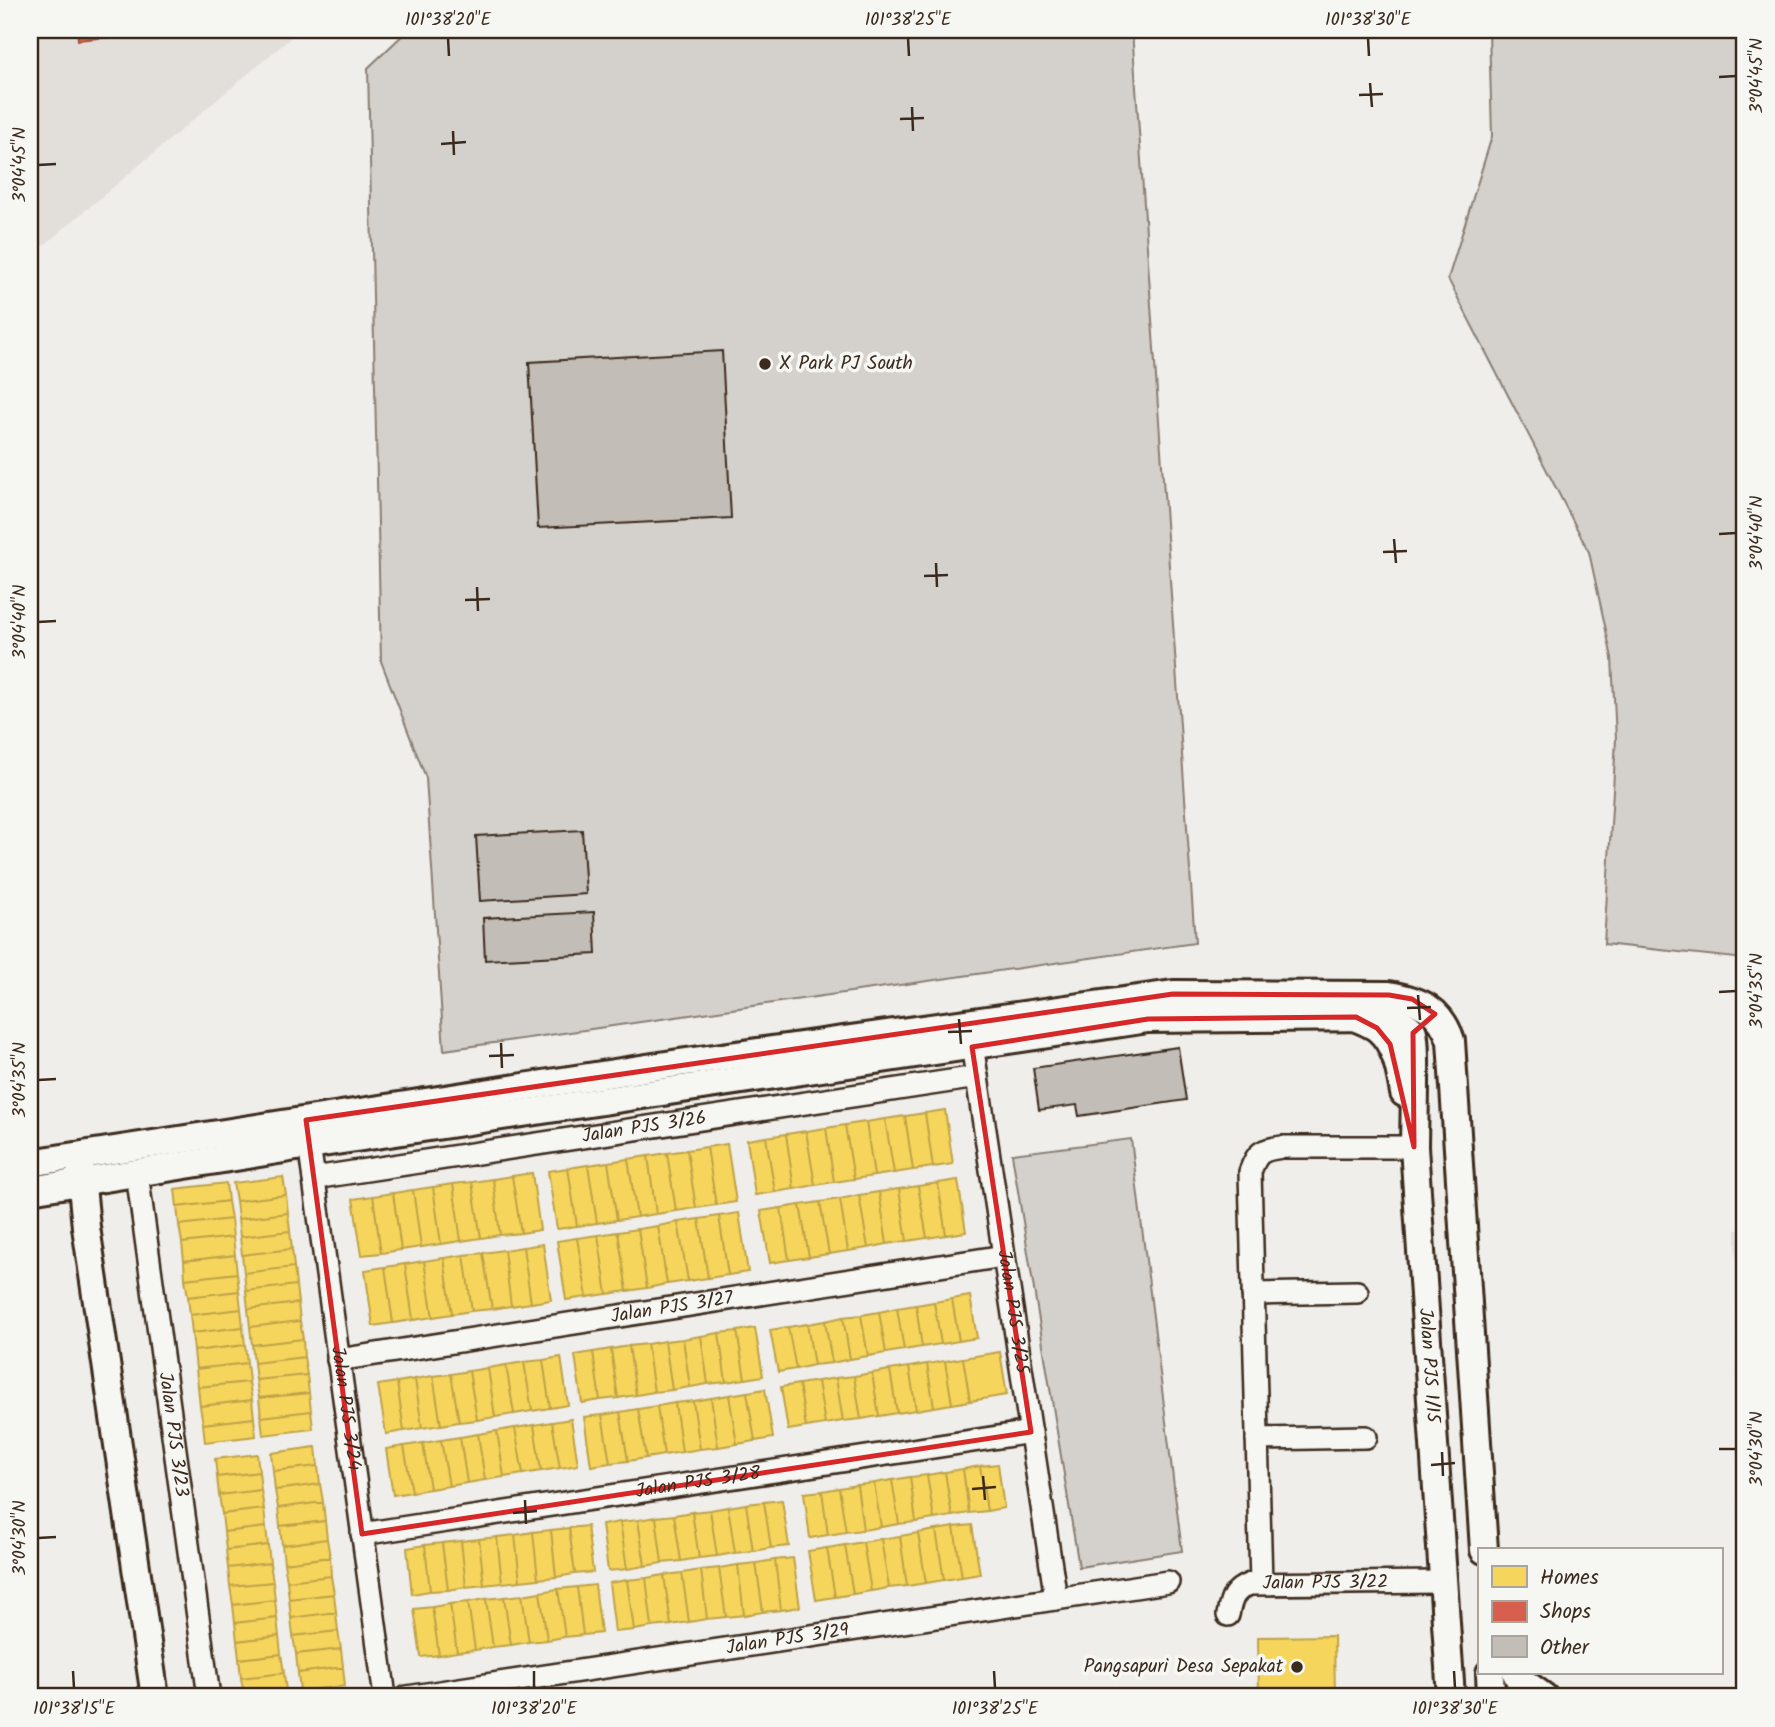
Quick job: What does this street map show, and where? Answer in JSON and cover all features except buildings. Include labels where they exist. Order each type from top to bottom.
[{"type":"main road","points":[[30,1163],[307,1133],[971,1035],[1174,994],[1388,995],[1412,999],[1435,1014],[1447,1027],[1451,1041],[1484,1548]]},
{"type":"main road","points":[[971,1035],[1148,1019],[1356,1017],[1394,1020],[1413,1032],[1435,1014]]},
{"type":"main road","points":[[1356,1017],[1377,1028],[1390,1044],[1398,1064],[1414,1147]]},
{"type":"main road","name":"Jalan PJS 1/15","points":[[1413,1032],[1416,1046],[1413,1076],[1414,1147],[1441,1582],[1451,1697]]},
{"type":"main road","points":[[30,1190],[138,1173],[307,1133]]},
{"type":"main road","points":[[79,1156],[155,1697]]},
{"type":"main road","points":[[1490,1674],[1491,1697]]},
{"type":"main road","points":[[1516,1674],[1519,1679],[1544,1697]]},
{"type":"street","name":"Jalan PJS 3/25","points":[[971,1035],[1056,1599]]},
{"type":"street","name":"Jalan PJS 3/26","points":[[314,1178],[977,1077]]},
{"type":"street","name":"Jalan PJS 3/24","points":[[307,1133],[385,1697]]},
{"type":"street","points":[[1261,1583],[1250,1172],[1254,1160],[1264,1149],[1282,1147],[1414,1147]]},
{"type":"street","name":"Jalan PJS 3/23","points":[[138,1173],[209,1697]]},
{"type":"street","name":"Jalan PJS 3/27","points":[[338,1360],[1004,1256]]},
{"type":"street","points":[[1254,1294],[1357,1292]]},
{"type":"street","name":"Jalan PJS 3/28","points":[[362,1534],[1031,1432]]},
{"type":"street","points":[[1257,1439],[1366,1437]]},
{"type":"street","name":"Jalan PJS 3/29","points":[[407,1697],[1168,1582]]},
{"type":"street","name":"Jalan PJS 3/22","points":[[1228,1615],[1230,1601],[1237,1589],[1250,1584],[1441,1582]]},
{"type":"highlighted area","points":[[1173,994],[1389,995],[1412,999],[1435,1014],[1413,1033],[1414,1147],[1390,1044],[1377,1028],[1356,1017],[1148,1019],[972,1047],[1031,1432],[362,1534],[306,1120]]},
{"type":"shaded area","points":[[30,30],[300,30],[30,257]]},
{"type":"shaded area","name":"X Park PJ South","points":[[408,30],[1132,30],[1195,943],[444,1050],[426,778],[381,661],[368,68]]},
{"type":"shaded area","points":[[1489,30],[1745,30],[1745,959],[1604,944],[1616,739],[1612,658],[1589,552],[1448,279],[1492,136]]},
{"type":"shaded area","points":[[1131,1139],[1182,1551],[1079,1567],[1012,1154]]},
{"type":"shaded area","points":[[1736,1230],[1745,1230],[1745,1685],[1739,1685]]},
{"type":"place","name":"X Park PJ South","points":[[765,364]]},
{"type":"place","name":"Pangsapuri Desa Sepakat","points":[[1297,1667]]}]
